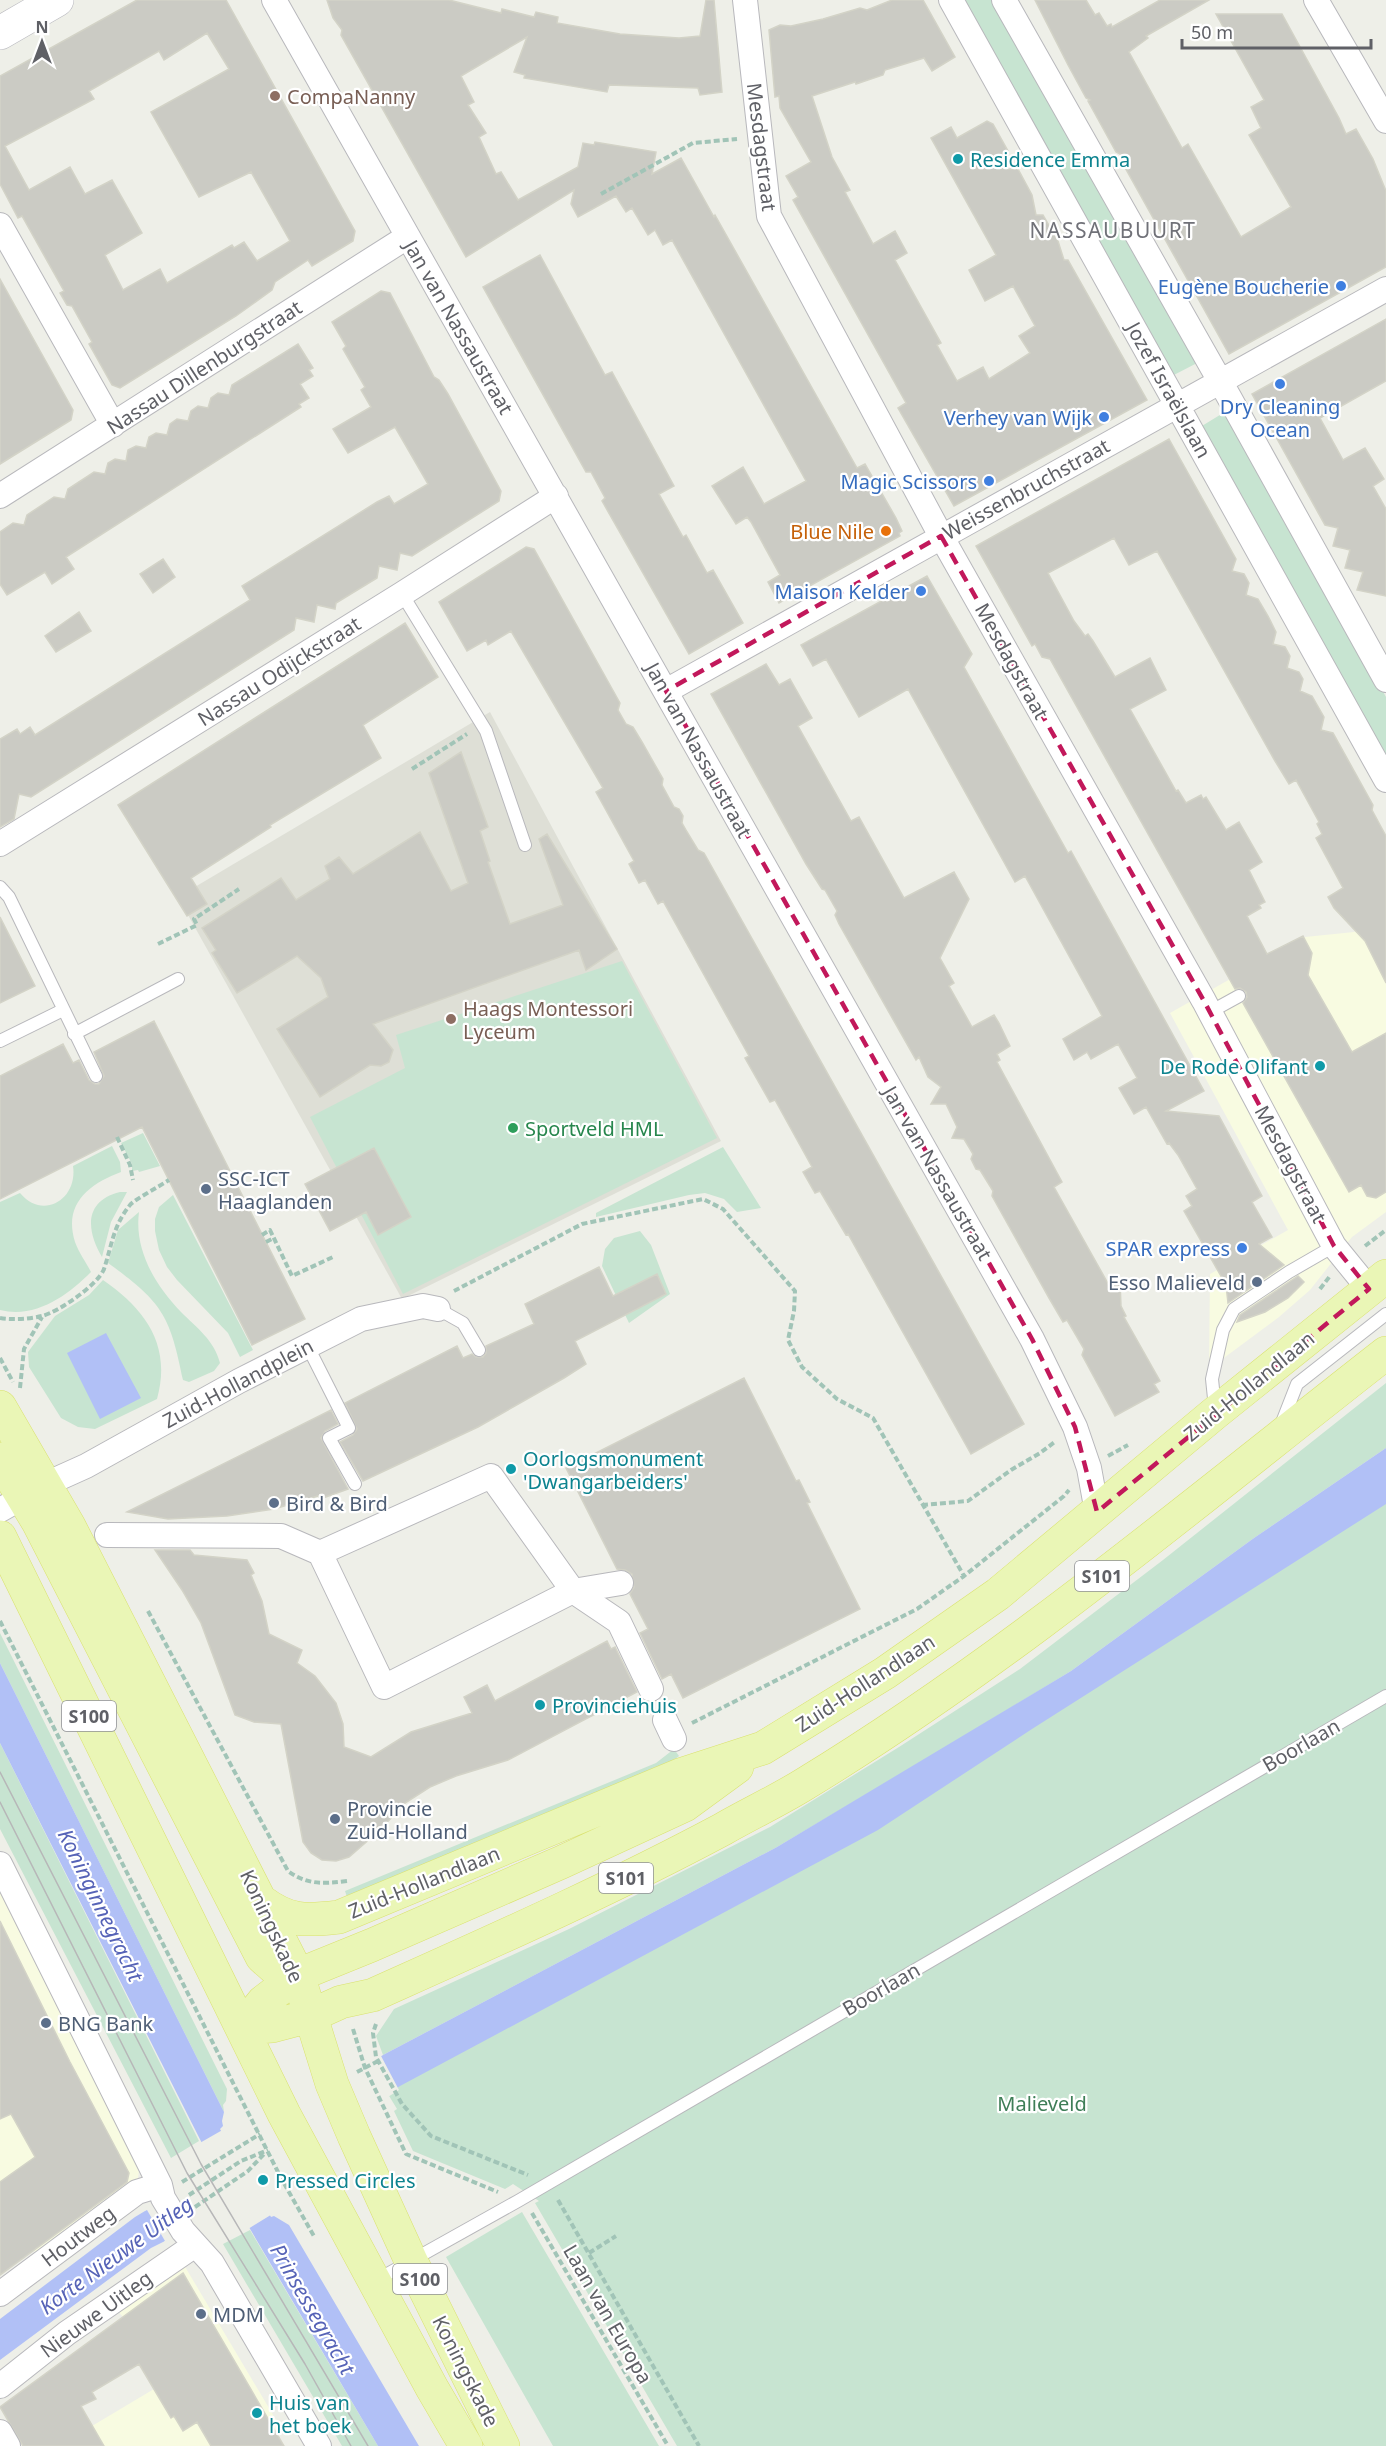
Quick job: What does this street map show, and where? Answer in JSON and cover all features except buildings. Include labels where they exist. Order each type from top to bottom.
[{"type":"main road","name":"Zuid-Hollandlaan","points":[[261,1901],[276,1912],[295,1919],[306,1921],[339,1917],[680,1775],[763,1748],[885,1673],[999,1594],[1215,1413],[1380,1293]]},
{"type":"main road","name":"Zuid-Hollandlaan","points":[[242,2028],[272,2026],[310,2016],[341,2002],[373,1995],[575,1904],[689,1847],[802,1786],[977,1670],[1037,1627],[1386,1353]]},
{"type":"main road","name":"Koningskade","points":[[10,1400],[23,1496],[261,1901],[298,1975],[332,2084],[353,2133],[411,2261],[503,2446]]},
{"type":"main road","points":[[0,1459],[23,1496],[262,1957],[279,1972],[298,1975]]},
{"type":"main road","name":"Koningskade","points":[[0,1537],[284,2114],[466,2446]]},
{"type":"main road","name":"S101","points":[[242,2028],[264,2002],[298,1975],[500,1889],[684,1805],[763,1748]]},
{"type":"street","points":[[0,33],[57,0]]},
{"type":"street","name":"Jan van Nassaustraat","points":[[274,0],[1032,1339],[1074,1427],[1089,1468],[1097,1512]]},
{"type":"street","name":"Mesdagstraat","points":[[745,0],[769,216],[941,536],[1207,1006],[1340,1254],[1380,1293]]},
{"type":"street","name":"Jozef Israëlslaan","points":[[951,0],[1386,780]]},
{"type":"street","points":[[1004,0],[1386,680]]},
{"type":"street","points":[[1316,0],[1386,121]]},
{"type":"street","points":[[0,225],[113,425]]},
{"type":"street","name":"Nassau Dillenburgstraat","points":[[0,496],[407,237]]},
{"type":"street","name":"Weissenbruchstraat","points":[[666,691],[1386,289]]},
{"type":"street","name":"Nassau Odijckstraat","points":[[0,844],[556,496]]},
{"type":"street","name":"Zuid-Hollandplein","points":[[23,1496],[79,1470],[361,1318],[423,1306],[438,1309]]},
{"type":"street","points":[[320,1553],[490,1476],[573,1591],[619,1622],[651,1689]]},
{"type":"street","points":[[107,1535],[281,1536],[320,1553],[384,1687],[573,1591],[621,1583]]},
{"type":"street","points":[[0,1864],[174,2214],[212,2263],[319,2446]]},
{"type":"street","name":"Houtweg","points":[[0,2294],[137,2192],[174,2214]]},
{"type":"street","name":"Nieuwe Uitleg","points":[[0,2386],[67,2333],[174,2214]]},
{"type":"street","points":[[0,2432],[8,2446]]},
{"type":"lane","points":[[402,594],[486,731],[525,844]]},
{"type":"lane","points":[[0,887],[9,897],[96,1076]]},
{"type":"lane","points":[[74,1034],[178,979]]},
{"type":"lane","points":[[1207,1006],[1239,996]]},
{"type":"lane","points":[[0,1041],[63,1010]]},
{"type":"lane","points":[[1215,1413],[1212,1379],[1224,1330],[1234,1309],[1289,1272],[1340,1254]]},
{"type":"lane","name":"Zuid-Hollandlaan","points":[[1274,1440],[1298,1384],[1380,1293]]},
{"type":"lane","points":[[438,1309],[463,1323],[479,1350]]},
{"type":"lane","points":[[308,1345],[349,1428],[329,1438],[355,1484]]},
{"type":"lane","name":"Boorlaan","points":[[374,2281],[519,2201],[548,2182],[1386,1696]]},
{"type":"path","points":[[601,194],[693,143],[760,138]]},
{"type":"path","points":[[412,769],[451,743]]},
{"type":"path","points":[[158,944],[197,925],[194,919],[239,889]]},
{"type":"path","points":[[117,1137],[130,1165],[133,1180]]},
{"type":"path","points":[[0,1318],[43,1316],[76,1298],[103,1271],[107,1252],[119,1220],[132,1202],[169,1180]]},
{"type":"path","points":[[438,1309],[453,1291],[582,1224],[703,1199],[723,1209],[795,1291],[794,1311],[788,1340],[802,1367],[837,1399],[873,1418],[964,1576]]},
{"type":"path","points":[[262,1235],[270,1230],[292,1276],[333,1257]]},
{"type":"path","points":[[1314,1297],[1333,1272],[1340,1254],[1386,1230]]},
{"type":"path","points":[[266,1242],[274,1238]]},
{"type":"path","points":[[10,1400],[24,1349],[43,1316]]},
{"type":"path","name":"Zuid-Hollandlaan","points":[[670,1730],[686,1726],[917,1609],[964,1576],[1064,1496],[1089,1468],[1137,1438]]},
{"type":"path","points":[[922,1504],[968,1501],[1011,1470],[1040,1453]]},
{"type":"path","points":[[0,1622],[281,2178]]},
{"type":"path","name":"Zuid-Hollandlaan","points":[[300,1880],[324,1884],[355,1880]]},
{"type":"path","points":[[376,2057],[402,2104],[431,2136],[548,2182],[699,2446]]},
{"type":"path","points":[[364,2064],[406,2154],[519,2201]]},
{"type":"path","points":[[174,2214],[248,2171],[267,2151]]},
{"type":"path","points":[[174,2214],[242,2161],[267,2151]]},
{"type":"path","name":"Laan van Europa","points":[[519,2201],[529,2208],[668,2446]]},
{"type":"path","points":[[589,2253],[616,2236]]},
{"type":"highlighted area","points":[[941,536],[1204,1001],[1334,1246],[1369,1289],[1097,1512],[1075,1427],[1032,1339],[666,691]]},
{"type":"shaded area","name":"Haags Montessori Lyceum","points":[[490,712],[721,1141],[402,1299],[178,897]]},
{"type":"shaded area","points":[[1386,914],[1386,1212],[1352,1237],[1310,1290],[1279,1317],[1209,1369],[1210,1274],[1288,1230],[1170,1013],[1305,937],[1354,932]]},
{"type":"shaded area","points":[[0,1884],[141,2157],[136,2192],[42,2262],[0,2203]]},
{"type":"shaded area","points":[[184,2265],[282,2430],[257,2446],[104,2446],[92,2426],[159,2386],[123,2317],[117,2310]]},
{"type":"green space","points":[[960,0],[997,0],[1199,362],[1170,377]]},
{"type":"green space","points":[[1228,410],[1386,697],[1386,765],[1197,429]]},
{"type":"green space","name":"Sportveld HML","points":[[622,961],[717,1138],[403,1294],[310,1117],[405,1068],[396,1035]]},
{"type":"green space","points":[[143,1133],[160,1166],[139,1172],[138,1170],[132,1171],[132,1164],[121,1143]]},
{"type":"green space","points":[[112,1146],[120,1162],[121,1172],[89,1189],[76,1206],[73,1217],[72,1229],[75,1242],[91,1272],[62,1297],[39,1308],[13,1312],[0,1310],[0,1202],[20,1193],[29,1201],[39,1205],[57,1202],[70,1188],[73,1166]]},
{"type":"green space","points":[[723,1147],[761,1208],[737,1212],[724,1199],[705,1193],[596,1217],[596,1213]]},
{"type":"green space","points":[[127,1192],[111,1222],[102,1257],[91,1227],[94,1209],[108,1196]]},
{"type":"green space","points":[[173,1195],[253,1350],[240,1357],[228,1333],[177,1280],[167,1267],[159,1250],[155,1219],[159,1207]]},
{"type":"green space","points":[[139,1212],[140,1240],[148,1266],[172,1302],[209,1341],[220,1363],[214,1371],[189,1382],[183,1380],[173,1340],[161,1312],[141,1289],[108,1263],[118,1230]]},
{"type":"green space","points":[[640,1231],[651,1245],[670,1294],[629,1323],[602,1266],[605,1249],[614,1238]]},
{"type":"green space","points":[[103,1280],[131,1303],[151,1330],[158,1345],[161,1380],[157,1399],[95,1429],[78,1427],[61,1418],[29,1367],[28,1352],[55,1316],[89,1295]]},
{"type":"green space","points":[[1386,1383],[1386,1448],[1254,1538],[1071,1671],[777,1847],[383,2055],[376,2036],[394,2009],[569,1929],[770,1827],[1020,1669],[1163,1560]]},
{"type":"green space","name":"Malieveld","points":[[1386,1473],[1386,2446],[677,2446],[535,2203],[539,2201],[513,2184],[505,2189],[413,2151],[394,2111],[397,2109],[380,2081],[987,1740]]},
{"type":"green space","points":[[0,1633],[227,2089],[226,2101],[223,2105],[224,2112],[0,1663]]},
{"type":"green space","points":[[0,1743],[199,2141],[171,2158],[0,1829]]},
{"type":"green space","points":[[674,1749],[679,1756],[663,1769],[348,1900],[345,1891],[656,1763]]},
{"type":"green space","points":[[522,2212],[659,2446],[553,2446],[446,2257]]},
{"type":"green space","points":[[250,2230],[378,2446],[342,2446],[223,2244]]},
{"type":"water","points":[[106,1333],[141,1398],[100,1419],[67,1353]]},
{"type":"water","points":[[1386,1448],[1386,1504],[1032,1729],[878,1830],[400,2086],[250,2180],[271,2217],[274,2216],[289,2225],[419,2446],[378,2446],[230,2195],[165,2241],[151,2248],[0,2360],[0,2319],[135,2217],[215,2169],[0,1743],[0,1663],[224,2112],[223,2126],[220,2129],[235,2155],[383,2055],[777,1847],[1071,1671],[1254,1538]]},
{"type":"pier","points":[[380,2054],[399,2090],[254,2181],[273,2214],[248,2229],[229,2199],[185,2231],[159,2246],[165,2241],[147,2210],[139,2212],[211,2168],[198,2144],[224,2129],[236,2151]]},
{"type":"tram line","points":[[0,1772],[201,2164],[368,2446]]},
{"type":"tram line","points":[[0,1802],[187,2173],[305,2364],[351,2446]]},
{"type":"place","name":"CompaNanny","points":[[275,96]]},
{"type":"place","name":"Residence Emma","points":[[958,159]]},
{"type":"place","name":"Eugène Boucherie","points":[[1341,286]]},
{"type":"place","name":"Dry Cleaning Ocean","points":[[1280,384]]},
{"type":"place","name":"Verhey van Wijk","points":[[1104,417]]},
{"type":"place","name":"Magic Scissors","points":[[989,481]]},
{"type":"place","name":"Blue Nile","points":[[886,531]]},
{"type":"place","name":"Maison Kelder","points":[[921,591]]},
{"type":"place","name":"Haags Montessori Lyceum","points":[[451,1019]]},
{"type":"place","name":"De Rode Olifant","points":[[1320,1066]]},
{"type":"place","name":"Sportveld HML","points":[[513,1128]]},
{"type":"place","name":"SSC-ICT Haaglanden","points":[[206,1189]]},
{"type":"place","name":"SPAR express","points":[[1242,1248]]},
{"type":"place","name":"Esso Malieveld","points":[[1257,1282]]},
{"type":"place","name":"Oorlogsmonument 'Dwangarbeiders'","points":[[511,1469]]},
{"type":"place","name":"Bird & Bird","points":[[274,1503]]},
{"type":"place","name":"Provinciehuis","points":[[540,1705]]},
{"type":"place","name":"Provincie Zuid-Holland","points":[[335,1819]]},
{"type":"place","name":"BNG Bank","points":[[46,2023]]},
{"type":"place","name":"Pressed Circles","points":[[263,2180]]},
{"type":"place","name":"MDM","points":[[201,2314]]},
{"type":"place","name":"Huis van het boek","points":[[257,2413]]},
{"type":"district","name":"NASSAUBUURT","points":[[1113,230]]},
{"type":"water label","name":"Koninginnegracht","points":[[101,1905]]},
{"type":"water label","name":"Korte Nieuwe Uitleg","points":[[116,2255]]},
{"type":"water label","name":"Prinsessegracht","points":[[313,2309]]}]
